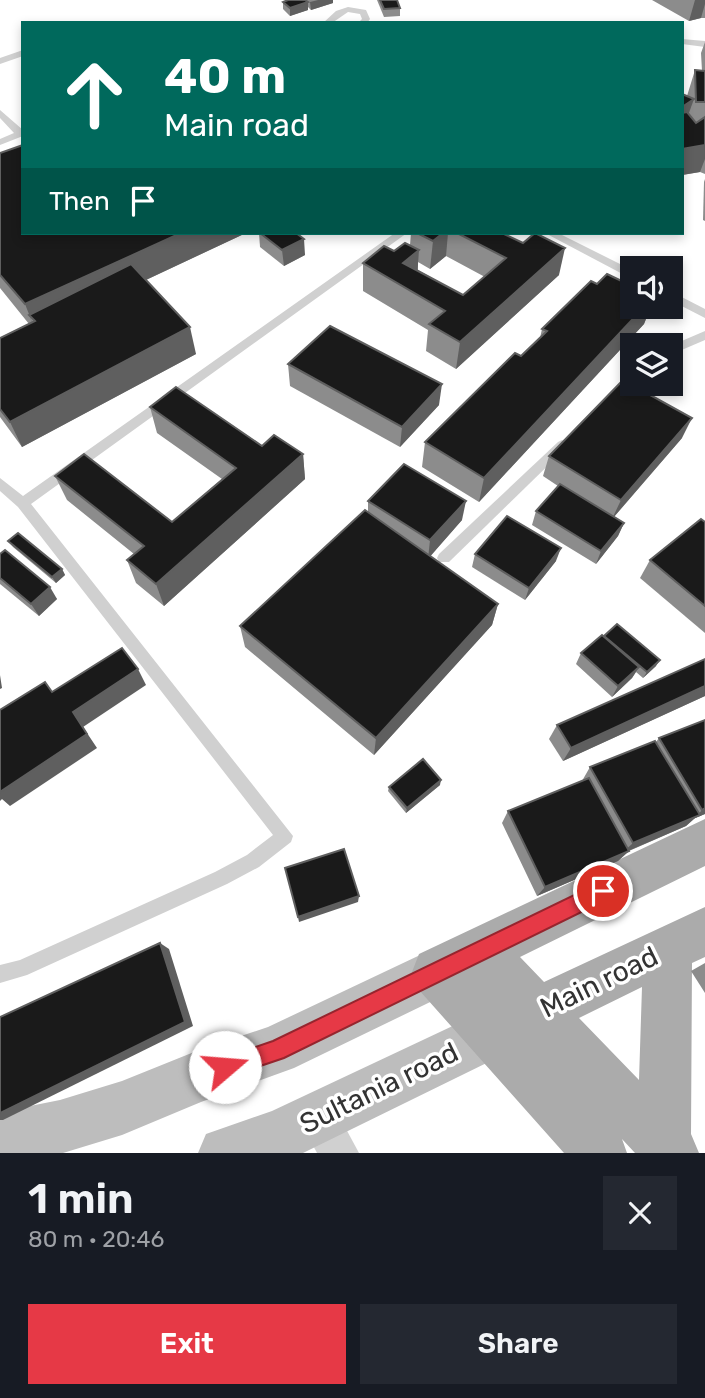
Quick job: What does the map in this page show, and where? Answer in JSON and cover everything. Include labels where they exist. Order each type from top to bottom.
[{"type":"main road","points":[[0,1139],[60,1127],[122,1108],[199,1076],[276,1050],[705,842]]},
{"type":"main road","points":[[668,1149],[687,940]]},
{"type":"main road","name":"Main road","points":[[515,1023],[687,940]]},
{"type":"main road","points":[[458,961],[515,1023],[668,1149]]},
{"type":"main road","points":[[515,1023],[600,1153]]},
{"type":"main road","name":"Sultania road","points":[[225,1153],[279,1136],[329,1135],[515,1023]]},
{"type":"lane","points":[[329,21],[349,9],[363,12],[366,19],[364,21]]},
{"type":"lane","points":[[684,41],[705,44]]},
{"type":"lane","points":[[0,61],[21,54]]},
{"type":"lane","points":[[0,113],[21,133],[0,142]]},
{"type":"lane","points":[[23,503],[399,235]]},
{"type":"lane","points":[[554,235],[620,269]]},
{"type":"lane","points":[[683,302],[705,314]]},
{"type":"lane","points":[[683,345],[705,335]]},
{"type":"lane","points":[[444,558],[575,433]]},
{"type":"lane","points":[[0,483],[23,503],[285,836],[253,861],[210,883],[21,969],[0,974]]},
{"type":"building","points":[[380,0],[397,0],[400,8],[384,9]]},
{"type":"building","points":[[283,2],[308,2],[290,8]]},
{"type":"building","points":[[695,70],[705,71],[705,102],[696,102]]},
{"type":"building","points":[[684,95],[694,99],[684,106]]},
{"type":"building","points":[[687,112],[696,123],[705,117],[705,145],[684,149],[684,113]]},
{"type":"building","points":[[21,146],[21,235],[177,235],[25,304],[0,275],[0,153]]},
{"type":"building","points":[[263,235],[299,235],[304,239],[282,250]]},
{"type":"building","points":[[421,235],[440,235],[433,241]]},
{"type":"building","points":[[461,235],[506,235],[523,243],[533,235],[539,235],[565,248],[460,342],[429,324],[445,311],[363,263],[384,246],[394,251],[405,243],[419,250],[403,263],[463,295],[506,258]]},
{"type":"building","points":[[131,264],[190,327],[10,422],[0,409],[0,338],[35,321],[29,315]]},
{"type":"building","points":[[607,274],[620,280],[620,319],[633,319],[484,478],[425,442],[515,353],[521,356],[547,331],[542,329],[591,281],[597,284]]},
{"type":"building","points":[[330,326],[442,384],[402,427],[288,364]]},
{"type":"building","points":[[620,383],[620,396],[652,396],[692,418],[621,500],[549,456]]},
{"type":"building","points":[[176,387],[262,446],[274,435],[303,454],[156,584],[127,560],[144,546],[55,476],[84,454],[172,522],[236,468],[150,407]]},
{"type":"building","points":[[404,464],[466,501],[430,540],[368,501]]},
{"type":"building","points":[[560,484],[624,523],[601,551],[536,511]]},
{"type":"building","points":[[365,510],[498,604],[376,738],[240,626]]},
{"type":"building","points":[[507,516],[561,548],[529,588],[475,554]]},
{"type":"building","points":[[701,519],[705,522],[705,606],[650,560]]},
{"type":"building","points":[[18,533],[62,569],[52,577],[8,541]]},
{"type":"building","points":[[5,550],[50,587],[31,604],[0,578],[0,554]]},
{"type":"building","points":[[617,624],[660,660],[647,672],[604,636]]},
{"type":"building","points":[[602,635],[639,667],[618,686],[581,653]]},
{"type":"building","points":[[122,648],[138,669],[73,712],[87,734],[0,792],[0,710],[45,682],[52,692]]},
{"type":"building","points":[[705,659],[705,686],[571,748],[557,725]]},
{"type":"building","points":[[705,720],[705,808],[702,810],[659,738]]},
{"type":"building","points":[[655,741],[700,815],[633,843],[590,767]]},
{"type":"building","points":[[423,759],[441,780],[407,808],[389,787]]},
{"type":"building","points":[[589,778],[629,851],[545,887],[508,811]]},
{"type":"building","points":[[344,849],[359,896],[298,917],[285,868]]},
{"type":"building","points":[[160,943],[185,1022],[0,1113],[0,1017]]},
{"type":"route","points":[[225,1067],[276,1050],[603,891]]}]
